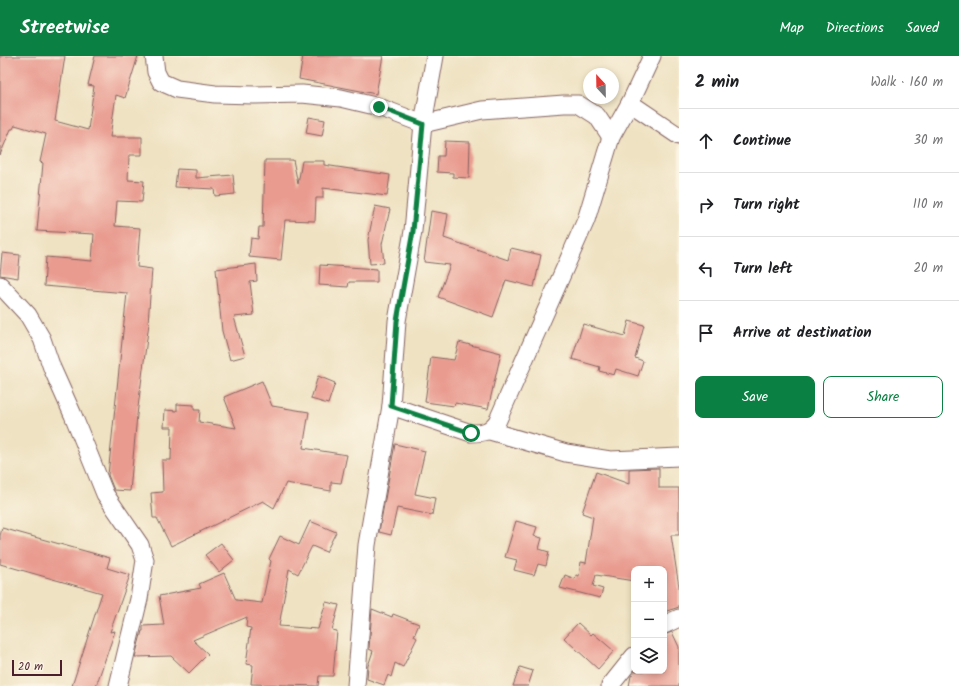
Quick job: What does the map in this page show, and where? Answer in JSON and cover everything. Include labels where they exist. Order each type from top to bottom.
[{"type":"street","points":[[154,56],[156,72],[160,82],[177,89],[215,94],[302,94],[341,98],[379,107],[423,124],[482,110],[578,104],[598,116],[611,137]]},
{"type":"street","points":[[356,686],[367,545],[391,406],[397,321],[413,231],[423,124],[435,56]]},
{"type":"street","points":[[490,431],[497,422],[586,220],[611,137],[630,103],[652,56]]},
{"type":"street","points":[[630,103],[679,136]]},
{"type":"street","points":[[0,286],[28,315],[42,339],[52,368],[105,494],[140,545],[144,560],[139,599],[118,686]]},
{"type":"street","points":[[391,406],[471,433],[483,433],[490,431],[566,454],[610,460],[679,457]]},
{"type":"street","points":[[667,624],[679,618]]},
{"type":"street","points":[[610,686],[631,660]]},
{"type":"building","points":[[0,56],[65,56],[55,121],[88,130],[94,86],[88,85],[95,56],[138,56],[125,98],[116,95],[110,137],[142,137],[142,155],[129,155],[128,180],[144,181],[142,202],[117,201],[115,226],[140,228],[137,267],[152,269],[149,323],[137,415],[130,491],[114,490],[108,475],[127,293],[44,286],[46,257],[92,261],[94,234],[37,231],[43,163],[40,162],[46,134],[15,125],[13,129],[11,129],[0,155]]},
{"type":"building","points":[[303,56],[383,56],[376,94],[299,79]]},
{"type":"building","points":[[309,117],[325,120],[322,136],[306,133]]},
{"type":"building","points":[[445,141],[470,142],[469,178],[453,177],[453,173],[437,172],[438,156],[444,156]]},
{"type":"building","points":[[265,160],[293,160],[298,184],[302,161],[324,161],[324,165],[390,175],[387,196],[323,188],[323,198],[316,198],[315,221],[285,220],[281,260],[249,257],[251,238],[258,239],[259,227],[263,227]]},
{"type":"building","points":[[177,169],[196,170],[196,178],[233,175],[235,194],[215,196],[214,189],[175,187]]},
{"type":"building","points":[[375,206],[390,209],[382,244],[384,263],[370,264],[368,240]]},
{"type":"building","points":[[431,211],[448,214],[444,238],[508,260],[511,248],[541,255],[534,287],[506,280],[493,317],[438,297],[450,265],[424,262]]},
{"type":"building","points":[[2,253],[20,255],[18,278],[0,275]]},
{"type":"building","points":[[256,264],[257,281],[250,282],[254,315],[234,317],[245,356],[230,360],[222,331],[216,269]]},
{"type":"building","points":[[320,265],[377,269],[377,282],[349,282],[348,287],[319,285]]},
{"type":"building","points":[[629,321],[644,325],[635,358],[643,361],[638,376],[616,369],[614,375],[599,371],[600,367],[572,359],[583,324],[625,336]]},
{"type":"building","points":[[459,342],[501,353],[488,409],[455,403],[454,406],[425,402],[431,357],[454,360]]},
{"type":"building","points":[[318,376],[335,383],[328,404],[311,399]]},
{"type":"building","points":[[262,381],[272,406],[309,412],[303,448],[347,455],[341,483],[331,482],[331,491],[286,483],[274,508],[263,501],[171,546],[157,518],[153,518],[151,493],[163,492],[162,460],[171,460],[172,427],[164,427],[165,410],[177,411],[177,404],[194,405],[194,410],[200,410],[199,422],[236,428],[224,397]]},
{"type":"building","points":[[395,444],[425,451],[415,494],[435,498],[432,515],[397,508],[391,535],[379,532]]},
{"type":"building","points":[[659,468],[659,488],[679,488],[679,535],[671,535],[679,587],[679,607],[667,611],[667,566],[631,566],[631,581],[596,575],[593,586],[603,589],[600,598],[560,588],[565,575],[575,579],[576,575],[579,576],[581,562],[586,563],[593,517],[582,513],[596,472],[629,484],[629,469]]},
{"type":"building","points":[[310,521],[336,532],[326,552],[312,546],[298,574],[289,569],[279,626],[318,629],[326,602],[339,605],[332,630],[337,631],[333,676],[319,676],[318,686],[251,684],[253,665],[246,664],[251,628],[246,627],[247,617],[193,640],[208,654],[189,673],[171,656],[135,657],[143,631],[143,626],[164,625],[159,596],[201,588],[199,584],[224,573],[236,600],[262,603],[271,561],[269,559],[280,536],[299,545]]},
{"type":"building","points":[[516,521],[537,527],[534,536],[542,538],[539,549],[549,552],[546,566],[538,564],[534,575],[514,570],[517,560],[505,557]]},
{"type":"building","points":[[2,528],[110,558],[107,568],[130,575],[110,632],[115,631],[96,686],[72,686],[102,593],[0,564],[0,536]]},
{"type":"building","points":[[221,543],[234,560],[219,572],[205,555]]},
{"type":"building","points":[[372,609],[392,617],[393,614],[419,624],[414,636],[417,638],[403,667],[395,663],[391,677],[388,675],[384,685],[367,679],[368,666],[373,651],[369,649]]},
{"type":"building","points":[[578,623],[591,635],[593,633],[614,651],[598,669],[564,638]]},
{"type":"building","points":[[672,632],[679,647],[679,686],[629,686],[633,674],[667,674],[667,634]]},
{"type":"building","points":[[520,667],[533,671],[528,686],[513,686]]},
{"type":"route","points":[[379,107],[423,124],[413,231],[397,321],[391,406],[471,433]]}]
